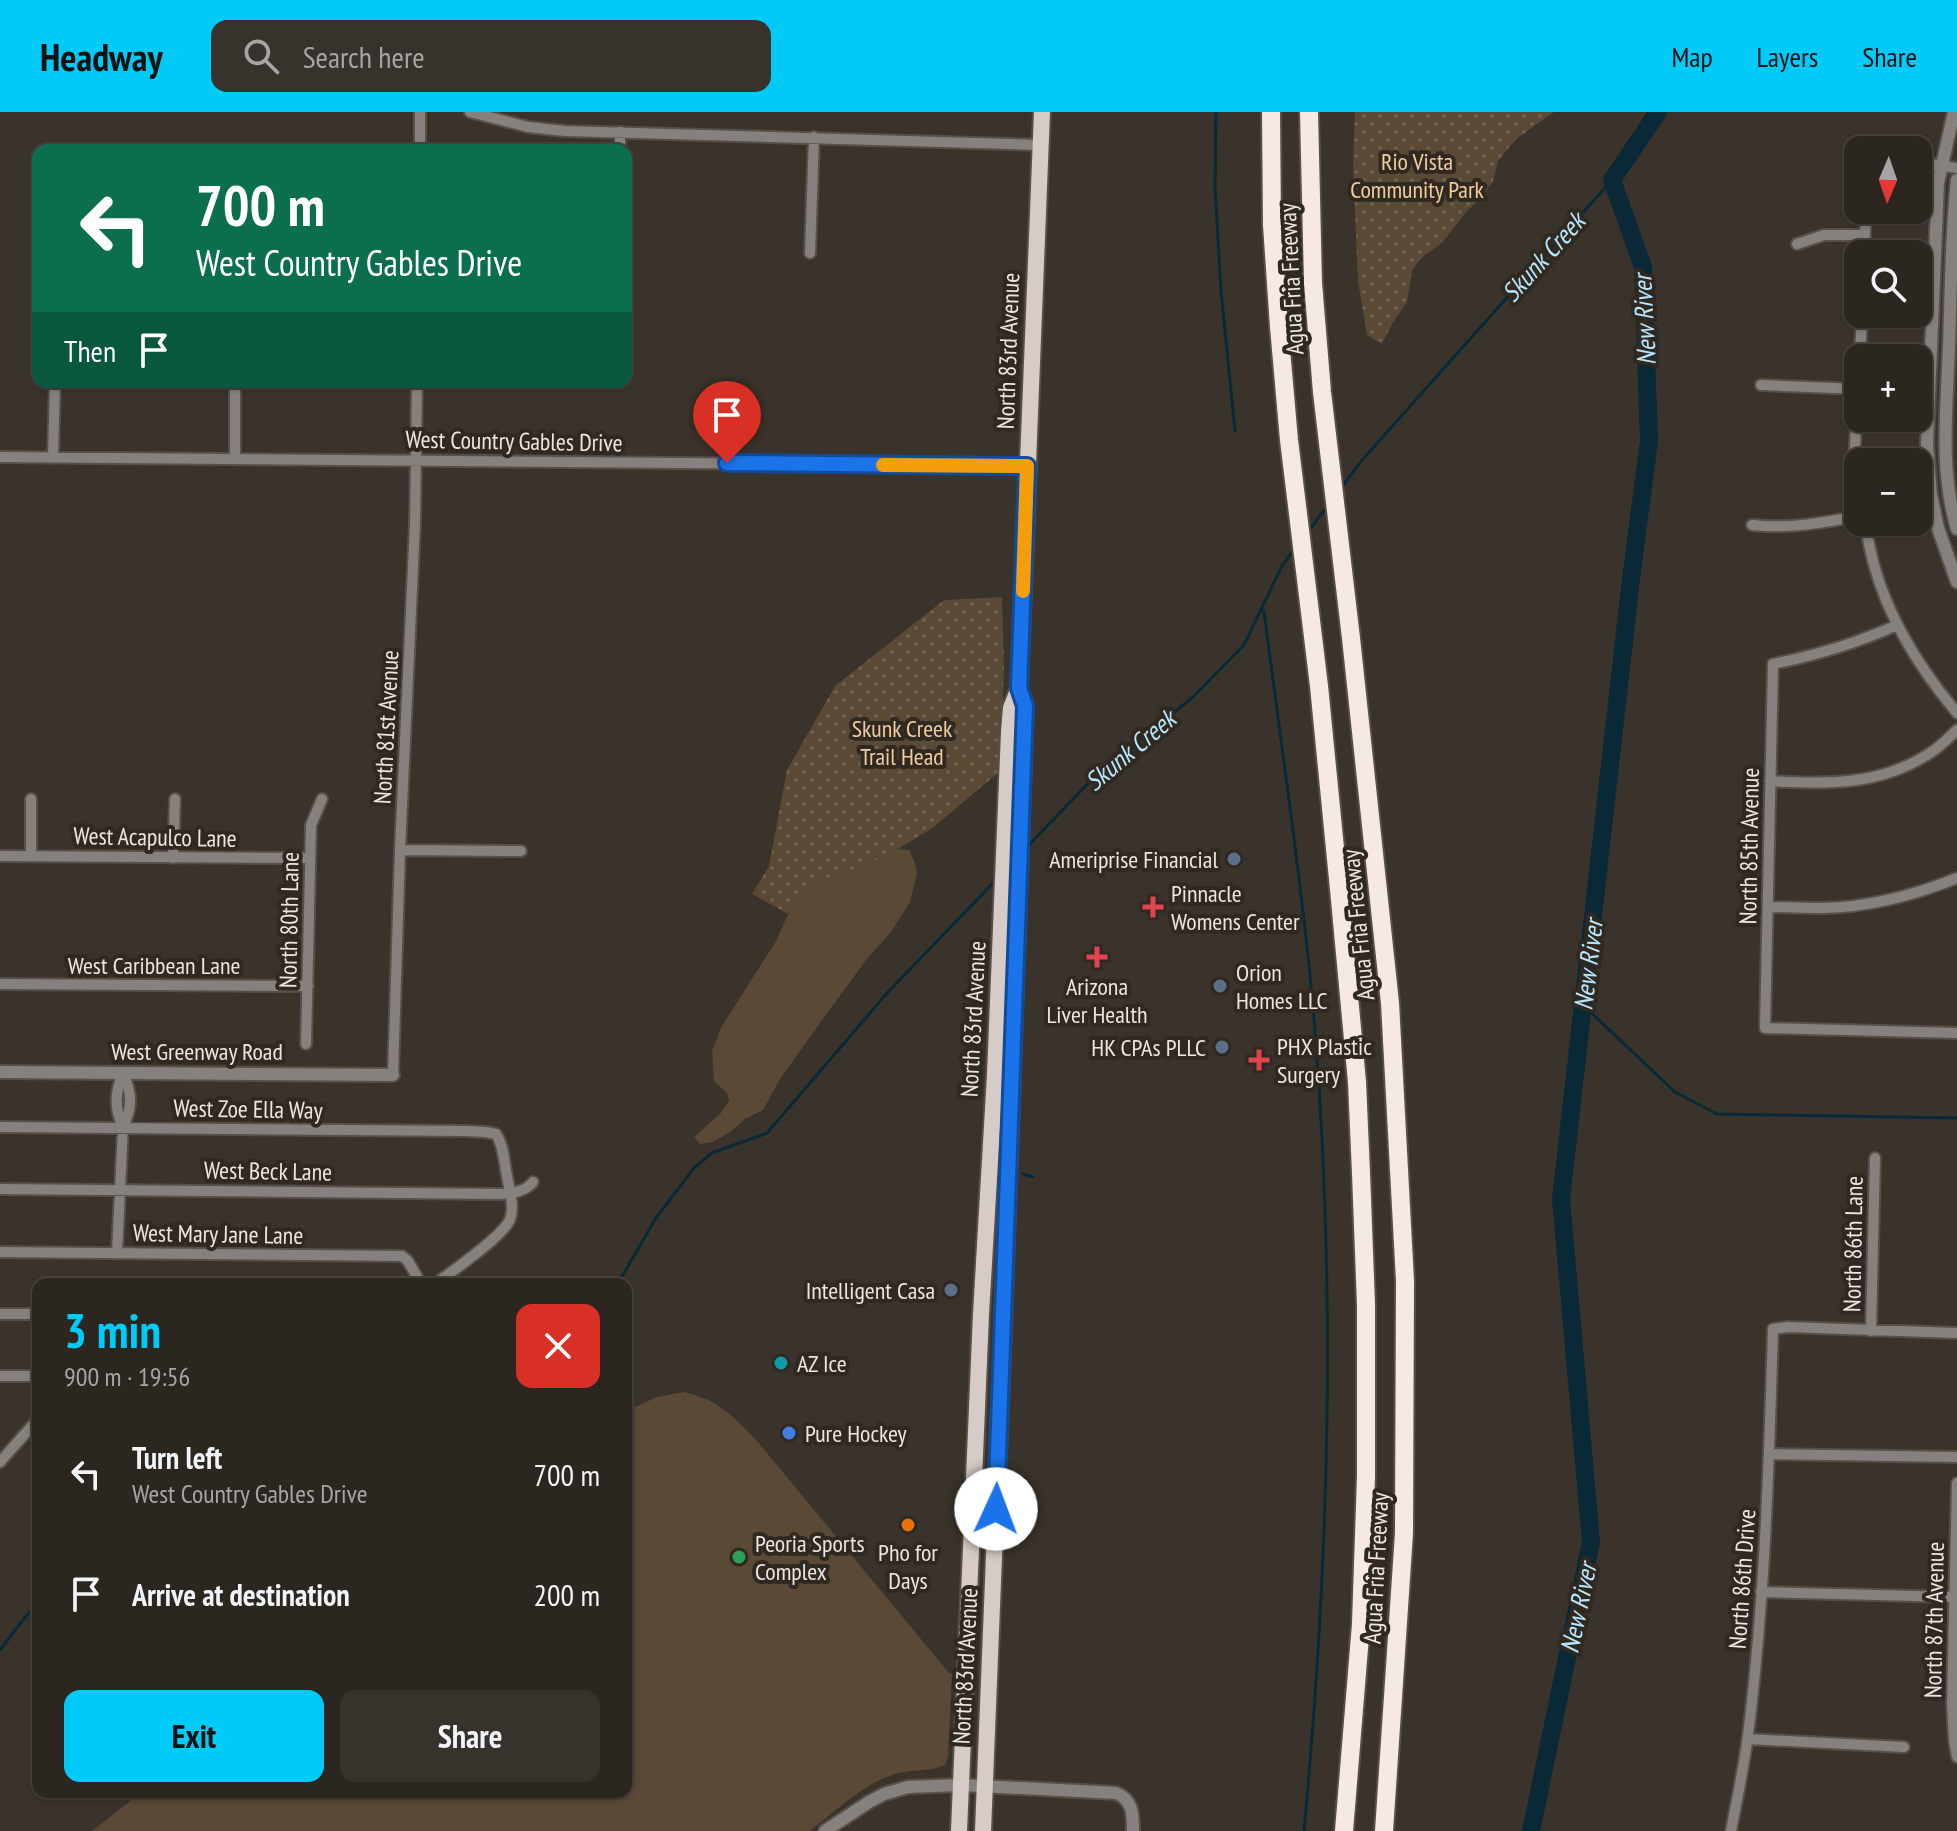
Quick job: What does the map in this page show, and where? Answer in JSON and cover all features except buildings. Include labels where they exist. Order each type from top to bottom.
[{"type":"highway","name":"Agua Fria Freeway","points":[[1271,112],[1272,225],[1289,440],[1319,686],[1357,1082],[1366,1305],[1366,1490],[1361,1624],[1341,1831]]},
{"type":"highway","name":"Agua Fria Freeway","points":[[1309,112],[1313,283],[1322,392],[1390,1003],[1405,1281],[1404,1533],[1384,1831]]},
{"type":"main road","name":"North 83rd Avenue","points":[[959,1831],[1009,732],[1011,708],[1019,688],[1042,112]]},
{"type":"main road","name":"North 83rd Avenue","points":[[983,1831],[1025,706],[1019,688]]},
{"type":"street","points":[[420,112],[420,144]]},
{"type":"street","points":[[470,112],[528,127],[565,131],[1041,145]]},
{"type":"street","points":[[1931,344],[1938,183],[1954,112]]},
{"type":"street","points":[[620,132],[620,144]]},
{"type":"street","points":[[810,253],[814,137]]},
{"type":"street","points":[[1932,164],[1957,168]]},
{"type":"street","points":[[1957,180],[1953,232],[1954,356],[1945,444],[1947,492],[1957,529]]},
{"type":"street","points":[[1865,224],[1865,240]]},
{"type":"street","points":[[1797,244],[1824,235],[1865,235]]},
{"type":"street","points":[[1932,355],[1954,356]]},
{"type":"street","points":[[1761,385],[1844,390]]},
{"type":"street","points":[[53,457],[55,388]]},
{"type":"street","points":[[235,388],[235,459]]},
{"type":"street","name":"North 81st Avenue","points":[[393,1075],[417,388]]},
{"type":"street","points":[[1927,432],[1931,495],[1938,528],[1957,582]]},
{"type":"street","name":"West Country Gables Drive","points":[[0,457],[1027,466]]},
{"type":"street","points":[[1752,525],[1774,528],[1844,518]]},
{"type":"street","points":[[1867,536],[1874,567],[1897,625],[1934,686],[1957,713]]},
{"type":"street","name":"North 85th Avenue","points":[[1897,625],[1859,642],[1773,664],[1765,1028],[1957,1033]]},
{"type":"street","points":[[1770,781],[1831,784],[1881,776],[1933,751],[1957,730]]},
{"type":"street","points":[[31,799],[31,856]]},
{"type":"street","points":[[173,858],[175,799]]},
{"type":"street","name":"North 80th Lane","points":[[306,1044],[311,825],[322,799]]},
{"type":"street","points":[[400,850],[521,851]]},
{"type":"street","name":"West Acapulco Lane","points":[[0,856],[309,858]]},
{"type":"street","points":[[1768,907],[1827,908],[1866,903],[1928,890],[1957,878]]},
{"type":"street","name":"West Caribbean Lane","points":[[0,984],[308,986]]},
{"type":"street","name":"West Greenway Road","points":[[0,1072],[393,1075]]},
{"type":"street","points":[[117,1253],[123,1127],[117,1112],[117,1087],[123,1073]]},
{"type":"street","name":"West Zoe Ella Way","points":[[0,1127],[485,1132],[496,1134],[501,1144],[510,1193]]},
{"type":"street","name":"North 86th Lane","points":[[1871,1331],[1875,1158]]},
{"type":"street","name":"West Beck Lane","points":[[0,1189],[510,1193],[529,1187],[533,1182]]},
{"type":"street","points":[[443,1278],[507,1225],[512,1212],[510,1193]]},
{"type":"street","name":"West Mary Jane Lane","points":[[0,1252],[402,1256],[418,1278]]},
{"type":"street","points":[[0,1314],[32,1314]]},
{"type":"street","name":"North 86th Drive","points":[[1731,1831],[1748,1739],[1761,1592],[1770,1454],[1773,1329],[1871,1331]]},
{"type":"street","points":[[1871,1331],[1957,1333]]},
{"type":"street","points":[[0,1376],[32,1376]]},
{"type":"street","points":[[2,1455],[32,1425]]},
{"type":"street","points":[[1770,1454],[1957,1457]]},
{"type":"street","name":"North 87th Avenue","points":[[1957,1483],[1952,1704],[1957,1757]]},
{"type":"street","points":[[1761,1592],[1954,1597]]},
{"type":"street","points":[[1748,1739],[1904,1747]]},
{"type":"street","points":[[825,1831],[884,1794],[908,1787],[961,1785],[1116,1793],[1126,1799],[1133,1814],[1133,1831]]},
{"type":"green space","name":"Rio Vista Community Park","points":[[1355,112],[1554,112],[1516,139],[1498,161],[1493,181],[1482,197],[1442,243],[1417,263],[1412,271],[1407,302],[1382,344],[1367,335],[1358,281],[1353,165]]},
{"type":"green space","name":"Skunk Creek Trail Head","points":[[1002,597],[1004,667],[1000,771],[934,827],[886,856],[809,887],[794,901],[788,914],[752,894],[769,866],[787,770],[835,686],[944,600]]},
{"type":"green space","points":[[897,849],[909,850],[917,873],[910,902],[891,932],[866,960],[820,1023],[780,1079],[763,1110],[745,1119],[729,1133],[700,1144],[694,1137],[720,1114],[729,1101],[727,1093],[714,1081],[712,1051],[722,1026],[776,941],[794,901],[809,887]]},
{"type":"green space","name":"Peoria Sports Complex","points":[[684,1392],[725,1410],[740,1424],[952,1674],[945,1765],[883,1778],[810,1831],[92,1831],[134,1798],[632,1798],[632,1408],[657,1397]]},
{"type":"waterway","points":[[1216,112],[1215,187],[1221,291],[1235,431]]},
{"type":"waterway","name":"New River","points":[[1531,1831],[1591,1542],[1561,1199],[1649,441],[1643,267],[1612,180],[1658,112]]},
{"type":"waterway","name":"Skunk Creek","points":[[1341,488],[1363,459],[1612,180]]},
{"type":"waterway","name":"Skunk Creek","points":[[1307,533],[1329,504]]},
{"type":"waterway","name":"Skunk Creek","points":[[1026,848],[1099,772],[1192,698],[1244,645],[1282,566],[1295,548]]},
{"type":"waterway","points":[[1264,611],[1312,996],[1325,1205],[1325,1518],[1304,1831]]},
{"type":"waterway","name":"Skunk Creek","points":[[620,1278],[656,1218],[694,1168],[712,1153],[767,1133],[888,992],[996,880]]},
{"type":"waterway","points":[[1583,1005],[1675,1092],[1717,1114],[1957,1118]]},
{"type":"waterway","points":[[1023,1174],[1033,1177]]},
{"type":"waterway","name":"Skunk Creek","points":[[0,1650],[32,1610]]},
{"type":"slow traffic","points":[[883,465],[1027,466],[1023,591]]},
{"type":"place","name":"Ameriprise Financial","points":[[1234,859]]},
{"type":"place","name":"Pinnacle Womens Center","points":[[1153,907]]},
{"type":"place","name":"Arizona Liver Health","points":[[1097,957]]},
{"type":"place","name":"Orion Homes LLC","points":[[1220,986]]},
{"type":"place","name":"HK CPAs PLLC","points":[[1222,1047]]},
{"type":"place","name":"PHX Plastic Surgery","points":[[1259,1060]]},
{"type":"place","name":"Intelligent Casa","points":[[951,1290]]},
{"type":"place","name":"AZ Ice","points":[[781,1363]]},
{"type":"place","name":"Pure Hockey","points":[[789,1433]]},
{"type":"place","name":"Pho for Days","points":[[908,1525]]},
{"type":"place","name":"Peoria Sports Complex","points":[[739,1557]]},
{"type":"route","points":[[727,463],[1027,466],[1019,688],[1025,706],[996,1509]]}]
